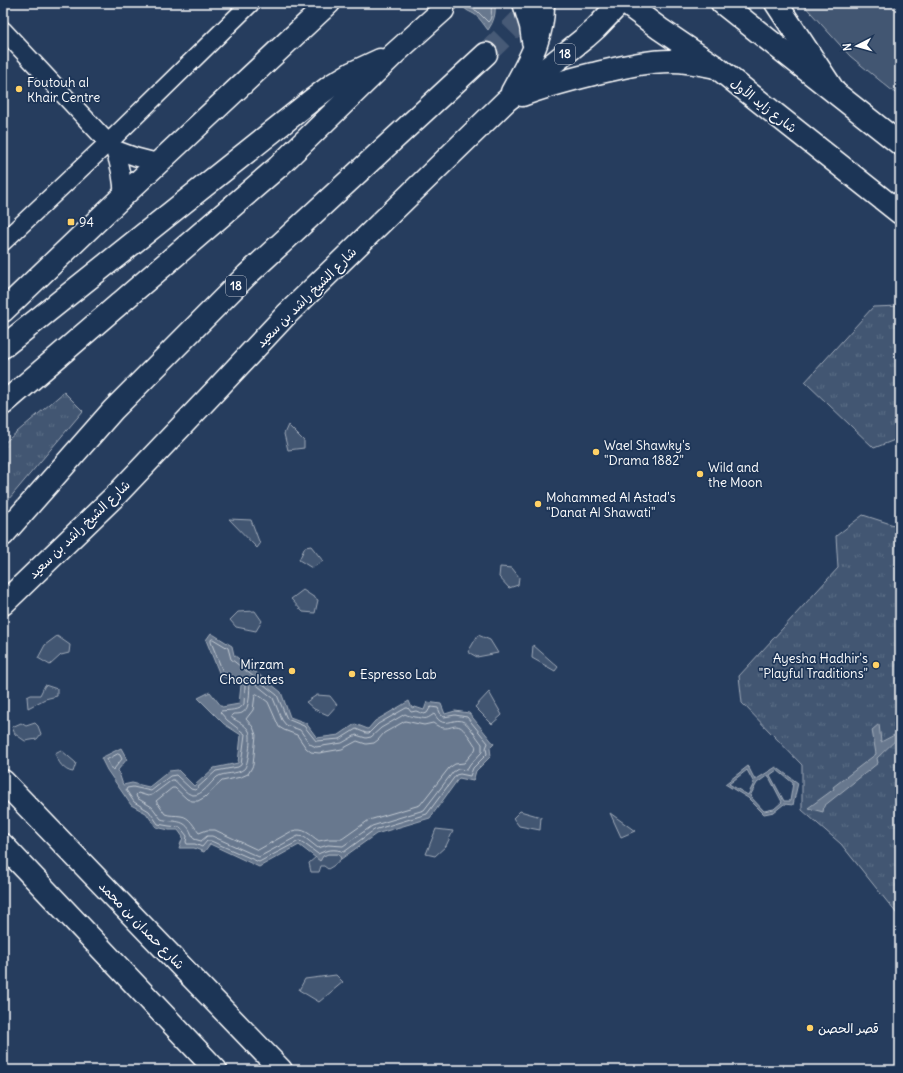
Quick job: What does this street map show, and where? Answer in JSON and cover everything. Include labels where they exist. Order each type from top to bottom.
[{"type":"main road","points":[[3,311],[329,3]]},
{"type":"main road","points":[[524,3],[531,26],[534,51]]},
{"type":"main road","points":[[506,101],[534,51],[541,28],[542,3]]},
{"type":"main road","name":"شارع الشيخ راشد بن سعيد","points":[[3,604],[118,493],[286,315],[506,101],[586,37],[620,3]]},
{"type":"main road","name":"شارع زايد الأول","points":[[625,3],[660,30],[716,67],[900,213]]},
{"type":"main road","points":[[722,3],[900,144]]},
{"type":"main road","points":[[776,3],[834,91]]},
{"type":"main road","points":[[3,404],[278,167],[394,54],[443,10]]},
{"type":"main road","points":[[3,347],[332,85],[352,73],[394,54]]},
{"type":"main road","name":"18","points":[[3,535],[113,410],[247,275],[486,54]]},
{"type":"main road","points":[[506,101],[549,86],[625,66],[651,62],[672,61],[716,67]]},
{"type":"main road","name":"شارع حمدان بن محمد","points":[[3,781],[281,1070]]},
{"type":"main road","points":[[3,845],[216,1070]]},
{"type":"street","points":[[3,242],[112,146],[251,3]]},
{"type":"street","points":[[3,30],[112,146],[119,160],[122,172],[123,196]]},
{"type":"street","points":[[112,146],[136,157],[159,162]]},
{"type":"green space","points":[[802,3],[900,3],[900,97],[850,56]]},
{"type":"green space","points":[[900,306],[900,438],[874,448],[805,382],[873,307]]},
{"type":"green space","points":[[64,392],[83,411],[3,506],[3,444]]},
{"type":"green space","points":[[288,425],[304,441],[304,448],[288,450],[284,434]]},
{"type":"green space","points":[[863,515],[900,527],[900,915],[897,914],[841,844],[802,810],[802,765],[742,703],[739,676],[838,568],[836,536]]},
{"type":"green space","points":[[229,519],[251,520],[260,544],[257,548]]},
{"type":"green space","points":[[311,546],[323,561],[312,568],[299,560],[305,547]]},
{"type":"green space","points":[[500,567],[512,568],[519,577],[518,585],[509,588],[499,577]]},
{"type":"green space","points":[[303,590],[318,600],[315,613],[303,612],[291,599]]},
{"type":"green space","points":[[255,611],[262,621],[256,631],[236,627],[230,620],[238,612]]},
{"type":"green space","points":[[478,635],[490,640],[498,653],[477,657],[468,652]]},
{"type":"green space","points":[[57,636],[70,645],[69,653],[61,655],[50,665],[38,658],[45,645]]},
{"type":"green space","points":[[533,645],[558,667],[555,671],[532,658]]},
{"type":"green space","points":[[45,685],[57,689],[57,696],[45,699],[28,708],[27,697],[31,695],[40,695]]},
{"type":"green space","points":[[489,692],[502,715],[492,724],[475,707]]},
{"type":"green space","points":[[317,695],[330,696],[337,705],[328,715],[314,709],[306,702]]},
{"type":"green space","points":[[21,723],[26,726],[35,723],[41,734],[37,739],[25,741],[15,734],[12,727]]},
{"type":"green space","points":[[61,750],[76,763],[73,772],[64,768],[58,760],[55,753]]},
{"type":"green space","points":[[520,811],[541,817],[540,830],[519,826],[513,818]]},
{"type":"green space","points":[[610,813],[635,831],[621,837]]},
{"type":"green space","points":[[436,829],[453,831],[446,846],[435,856],[426,854]]},
{"type":"green space","points":[[328,854],[339,854],[341,859],[328,869],[321,866],[319,872],[311,872],[309,863],[316,857],[320,861],[323,856]]},
{"type":"green space","points":[[336,975],[343,982],[319,1002],[299,990],[305,979]]},
{"type":"water","points":[[462,3],[495,3],[494,17],[488,30],[478,17],[465,9]]},
{"type":"water","points":[[211,633],[232,646],[234,655],[281,692],[290,717],[306,723],[317,738],[339,735],[355,724],[368,729],[375,721],[409,701],[412,708],[415,707],[424,710],[427,702],[441,704],[445,714],[455,711],[469,713],[494,744],[490,748],[491,756],[476,771],[473,781],[459,778],[430,818],[376,834],[341,859],[339,854],[328,854],[323,856],[320,861],[299,845],[259,867],[210,844],[204,852],[194,848],[179,848],[183,837],[178,830],[169,830],[156,827],[146,813],[131,805],[107,770],[101,758],[121,748],[127,759],[118,770],[123,785],[132,783],[149,787],[169,771],[178,770],[194,786],[214,768],[238,763],[241,735],[224,724],[198,698],[210,692],[222,707],[239,704],[241,685],[220,675],[206,640]]},
{"type":"water","points":[[879,724],[881,742],[900,732],[900,736],[877,758],[878,763],[824,806],[823,812],[808,808],[834,789],[833,787],[876,754],[872,730]]},
{"type":"water","points":[[748,766],[755,780],[776,767],[798,783],[793,805],[784,804],[774,812],[764,814],[748,798],[725,784]],"holes":[[[747,770],[754,783],[748,795],[729,784]],[[777,770],[793,783],[790,801],[784,801],[770,775]],[[768,775],[782,802],[774,809],[764,811],[750,796],[757,783]]]},
{"type":"tunnel","points":[[486,54],[537,3]]},
{"type":"place","name":"Foutouh al Khair Centre","points":[[19,89]]},
{"type":"place","name":"94","points":[[71,222]]},
{"type":"place","name":"Wael Shawky's \"Drama 1882\"","points":[[596,452]]},
{"type":"place","name":"Wild and the Moon","points":[[700,474]]},
{"type":"place","name":"Mohammed Al Astad's \"Danat Al Shawati\"","points":[[538,504]]},
{"type":"place","name":"Ayesha Hadhir's \"Playful Traditions\"","points":[[876,665]]},
{"type":"place","name":"Mirzam Chocolates","points":[[292,671]]},
{"type":"place","name":"Espresso Lab","points":[[352,674]]},
{"type":"place","name":"قصر الحصن","points":[[810,1028]]}]
